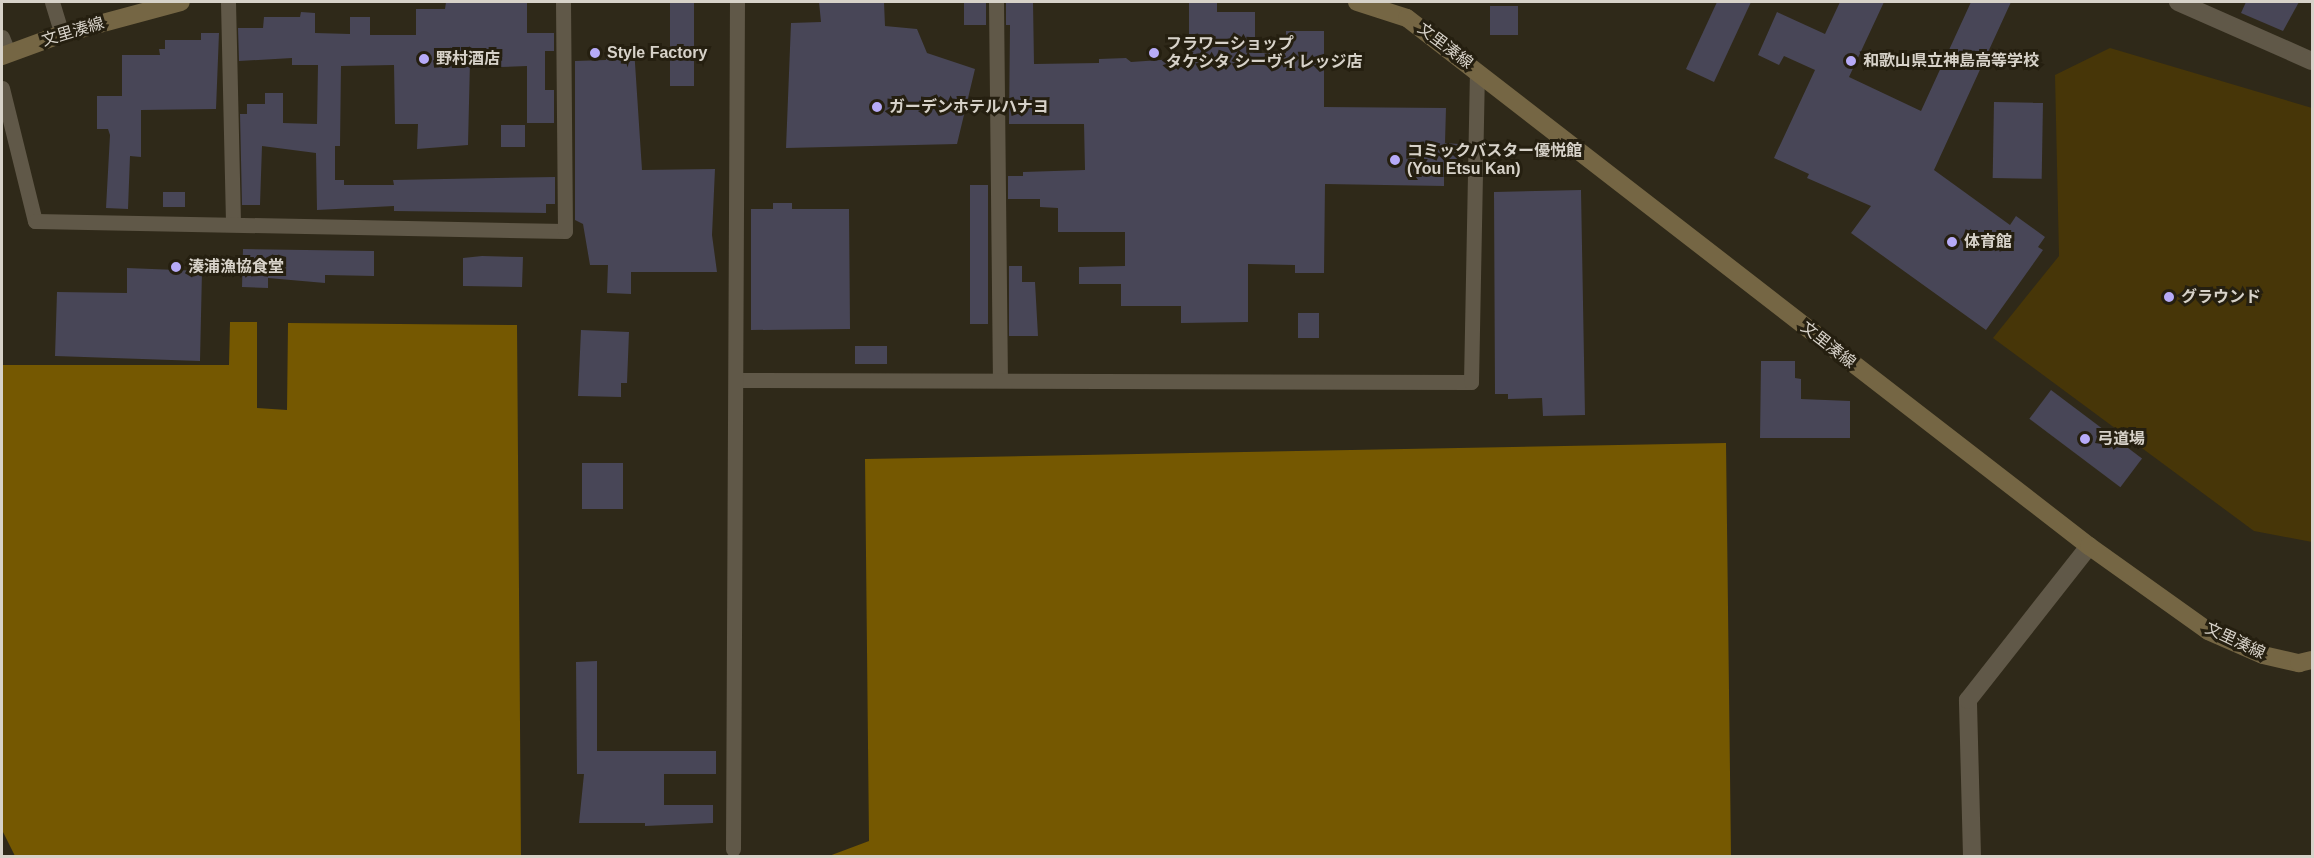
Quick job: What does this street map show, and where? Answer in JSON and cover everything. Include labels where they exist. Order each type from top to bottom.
[{"type":"main road","name":"文里湊線","points":[[4,49],[181,2]]},
{"type":"main road","name":"文里湊線","points":[[1358,2],[1407,18],[2089,546],[2208,630],[2263,655],[2299,663],[2313,660]]},
{"type":"street","points":[[52,2],[62,34]]},
{"type":"street","points":[[228,2],[233,223]]},
{"type":"street","points":[[2,88],[35,221],[565,231],[563,2]]},
{"type":"street","points":[[733,849],[737,2]]},
{"type":"street","points":[[996,2],[999,378]]},
{"type":"street","points":[[2178,2],[2313,61]]},
{"type":"street","points":[[737,380],[999,378],[1471,382],[1477,70]]},
{"type":"street","points":[[1972,856],[1968,700],[2089,546]]},
{"type":"shaded area","name":"グラウンド","points":[[2110,48],[2312,108],[2312,542],[2254,531],[1993,338],[2059,256],[2055,75]]},
{"type":"shaded area","points":[[230,322],[257,322],[257,408],[287,410],[288,323],[517,325],[521,856],[15,856],[2,830],[2,365],[229,365]]},
{"type":"shaded area","points":[[1726,443],[1731,856],[829,856],[869,841],[865,459]]},
{"type":"building","points":[[446,2],[527,3],[527,33],[554,33],[554,51],[545,51],[545,90],[554,90],[554,123],[527,123],[527,66],[500,67],[500,60],[470,61],[468,145],[417,149],[418,124],[395,124],[394,65],[341,66],[340,146],[335,146],[335,180],[344,180],[344,185],[394,185],[393,180],[555,177],[555,204],[546,204],[546,213],[394,211],[394,206],[317,210],[316,153],[262,146],[260,205],[242,205],[240,114],[247,114],[247,104],[265,104],[265,93],[283,93],[283,123],[317,124],[318,65],[292,65],[292,58],[239,61],[238,28],[263,28],[264,17],[300,17],[301,12],[315,13],[315,33],[350,34],[350,17],[370,17],[370,35],[416,35],[416,9],[445,9]]},
{"type":"building","points":[[670,2],[694,2],[694,86],[670,86]]},
{"type":"building","name":"ガーデンホテルハナヨ","points":[[819,2],[884,2],[885,26],[917,29],[927,53],[975,69],[957,144],[786,148],[791,23],[821,22]]},
{"type":"building","points":[[964,2],[986,2],[986,25],[964,25]]},
{"type":"building","points":[[1006,2],[1033,2],[1034,64],[1099,63],[1099,59],[1126,58],[1131,62],[1189,58],[1189,2],[1217,2],[1217,12],[1255,12],[1255,53],[1286,53],[1286,31],[1324,31],[1324,107],[1446,108],[1445,143],[1459,144],[1458,176],[1444,176],[1444,186],[1325,184],[1324,273],[1295,273],[1295,265],[1248,264],[1248,322],[1181,323],[1181,306],[1121,306],[1121,284],[1079,284],[1079,267],[1125,266],[1125,232],[1058,232],[1058,208],[1040,207],[1040,199],[1008,199],[1008,176],[1023,176],[1023,172],[1085,170],[1084,124],[1009,124],[1010,25],[1006,25]]},
{"type":"building","points":[[1717,2],[1751,2],[1714,82],[1686,69]]},
{"type":"building","points":[[1840,2],[1884,2],[1849,77],[1921,111],[1971,2],[2011,2],[1934,170],[2010,225],[2016,216],[2045,237],[2038,247],[2043,250],[1986,330],[1851,233],[1871,206],[1807,178],[1809,174],[1774,158],[1815,70],[1784,56],[1779,65],[1758,55],[1777,12],[1825,34]]},
{"type":"building","points":[[2246,2],[2299,2],[2283,31],[2241,13]]},
{"type":"building","points":[[1490,6],[1518,6],[1518,35],[1490,35]]},
{"type":"building","points":[[201,33],[219,33],[216,109],[141,110],[141,157],[130,156],[128,209],[106,208],[110,135],[108,129],[97,129],[97,96],[122,96],[122,55],[160,55],[159,49],[165,49],[165,40],[201,40]]},
{"type":"building","points":[[606,48],[634,48],[642,170],[715,169],[712,235],[717,272],[631,272],[631,294],[607,293],[608,265],[590,265],[583,224],[575,220],[575,61],[606,60]]},
{"type":"building","points":[[1994,102],[2043,103],[2042,179],[1993,178]]},
{"type":"building","points":[[501,125],[525,125],[525,147],[501,147]]},
{"type":"building","points":[[970,185],[988,185],[988,324],[970,324]]},
{"type":"building","points":[[1581,190],[1585,415],[1543,416],[1542,398],[1508,399],[1508,394],[1495,394],[1494,192]]},
{"type":"building","points":[[163,192],[185,192],[185,207],[163,207]]},
{"type":"building","points":[[773,203],[792,203],[792,209],[849,209],[850,329],[751,330],[751,209],[773,209]]},
{"type":"building","points":[[243,249],[374,251],[374,276],[325,275],[325,283],[268,278],[268,288],[242,287]]},
{"type":"building","points":[[523,257],[522,287],[463,286],[463,258]]},
{"type":"building","points":[[1009,266],[1022,266],[1022,282],[1035,282],[1038,336],[1009,336]]},
{"type":"building","points":[[127,268],[202,271],[200,361],[55,356],[57,292],[127,293]]},
{"type":"building","points":[[1298,313],[1319,313],[1319,338],[1298,338]]},
{"type":"building","points":[[581,330],[629,332],[627,383],[621,383],[621,397],[578,396]]},
{"type":"building","points":[[855,346],[887,346],[887,364],[855,364]]},
{"type":"building","points":[[1761,361],[1795,361],[1795,378],[1801,379],[1801,399],[1850,401],[1850,438],[1760,438]]},
{"type":"building","name":"弓道場","points":[[2051,390],[2142,459],[2120,487],[2029,419]]},
{"type":"building","points":[[582,463],[623,463],[623,509],[582,509]]},
{"type":"building","points":[[597,661],[597,751],[716,751],[716,774],[664,774],[664,805],[713,805],[713,823],[645,826],[645,823],[579,823],[584,774],[577,774],[576,662]]},
{"type":"place","name":"Style Factory","points":[[595,53]]},
{"type":"place","name":"フラワーショップ タケシタ シーヴィレッジ店","points":[[1154,53]]},
{"type":"place","name":"野村酒店","points":[[424,59]]},
{"type":"place","name":"和歌山県立神島高等学校","points":[[1851,61]]},
{"type":"place","name":"ガーデンホテルハナヨ","points":[[877,107]]},
{"type":"place","name":"コミックバスター優悦館 (You Etsu Kan)","points":[[1395,160]]},
{"type":"place","name":"体育館","points":[[1952,242]]},
{"type":"place","name":"湊浦漁協食堂","points":[[176,267]]},
{"type":"place","name":"グラウンド","points":[[2169,297]]},
{"type":"place","name":"弓道場","points":[[2085,439]]}]
